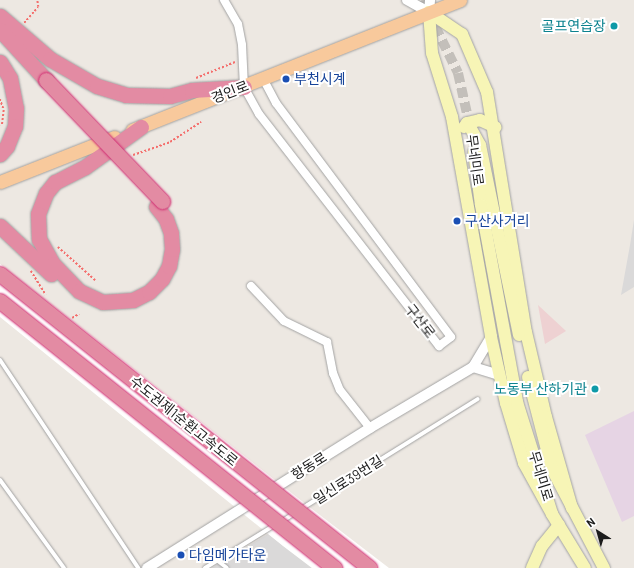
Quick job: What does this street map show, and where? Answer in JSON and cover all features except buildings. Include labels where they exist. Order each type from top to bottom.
[{"type":"highway","points":[[0,16],[50,59],[97,86],[126,95],[170,96],[192,90],[244,87]]},
{"type":"highway","points":[[0,30],[44,83],[159,203],[173,215],[178,232],[180,250],[176,268],[167,284],[153,298],[135,308],[120,310],[89,306],[73,296],[0,226]]},
{"type":"highway","points":[[0,44],[44,83]]},
{"type":"highway","points":[[0,62],[10,78],[16,108],[15,126],[7,146],[0,154]]},
{"type":"highway","points":[[141,127],[85,167],[54,182],[46,193],[38,214],[39,239],[53,264],[79,291],[103,302],[133,300],[149,292],[162,279],[169,266],[172,249],[171,233],[159,203]]},
{"type":"highway","name":"수도권제1순환고속도로","points":[[0,274],[369,568]]},
{"type":"highway","name":"수도권제1순환고속도로","points":[[0,301],[335,568]]},
{"type":"main road","name":"경인로","points":[[0,182],[244,87],[430,6],[460,0]]},
{"type":"main road","points":[[430,6],[462,34],[487,92],[494,127],[526,332],[546,417],[572,508]]},
{"type":"main road","points":[[430,6],[432,53],[452,117],[491,337],[500,375],[524,463],[552,514]]},
{"type":"main road","points":[[456,143],[466,123],[480,120],[494,127]]},
{"type":"main road","name":"무네미로","points":[[585,568],[552,514],[517,402],[481,205],[470,127],[480,145],[537,416],[552,469],[604,568]]},
{"type":"main road","points":[[532,568],[542,546],[559,525]]},
{"type":"street","points":[[224,0],[238,24],[244,87]]},
{"type":"street","points":[[408,0],[430,6]]},
{"type":"street","name":"구산로","points":[[244,87],[259,114],[439,346],[451,337],[276,103],[263,79]]},
{"type":"street","points":[[251,286],[284,321],[327,342],[333,373],[340,390],[370,428]]},
{"type":"street","name":"항동로","points":[[147,568],[370,428],[473,367],[491,337]]},
{"type":"street","points":[[473,367],[500,375]]},
{"type":"lane","points":[[0,360],[138,568]]},
{"type":"lane","name":"일신로39번길","points":[[205,568],[478,399]]},
{"type":"lane","points":[[0,480],[64,568]]},
{"type":"lane","points":[[218,561],[227,568]]},
{"type":"path","points":[[28,28],[23,23],[38,8],[37,0]]},
{"type":"path","points":[[193,79],[242,59]]},
{"type":"path","points":[[0,99],[4,110],[1,128]]},
{"type":"path","points":[[132,156],[170,142],[201,122]]},
{"type":"path","points":[[54,244],[95,280]]},
{"type":"path","points":[[30,270],[49,300]]},
{"type":"path","points":[[69,320],[79,314]]},
{"type":"shaded area","points":[[634,220],[634,287],[621,295],[630,245]]},
{"type":"shaded area","points":[[538,305],[566,331],[545,344]]},
{"type":"shaded area","points":[[634,411],[634,516],[622,522],[585,435]]},
{"type":"shaded area","points":[[268,534],[312,568],[212,568]]},
{"type":"pier","points":[[0,264],[389,568],[312,568],[283,546],[0,317]]},
{"type":"tunnel","points":[[422,0],[458,73],[470,127]]},
{"type":"place","name":"골프연습장","points":[[614,26]]},
{"type":"place","name":"부천시계","points":[[286,79]]},
{"type":"place","name":"구산사거리","points":[[457,221]]},
{"type":"place","name":"노동부 산하기관","points":[[595,389]]},
{"type":"place","name":"다임메가타운","points":[[181,555]]}]
